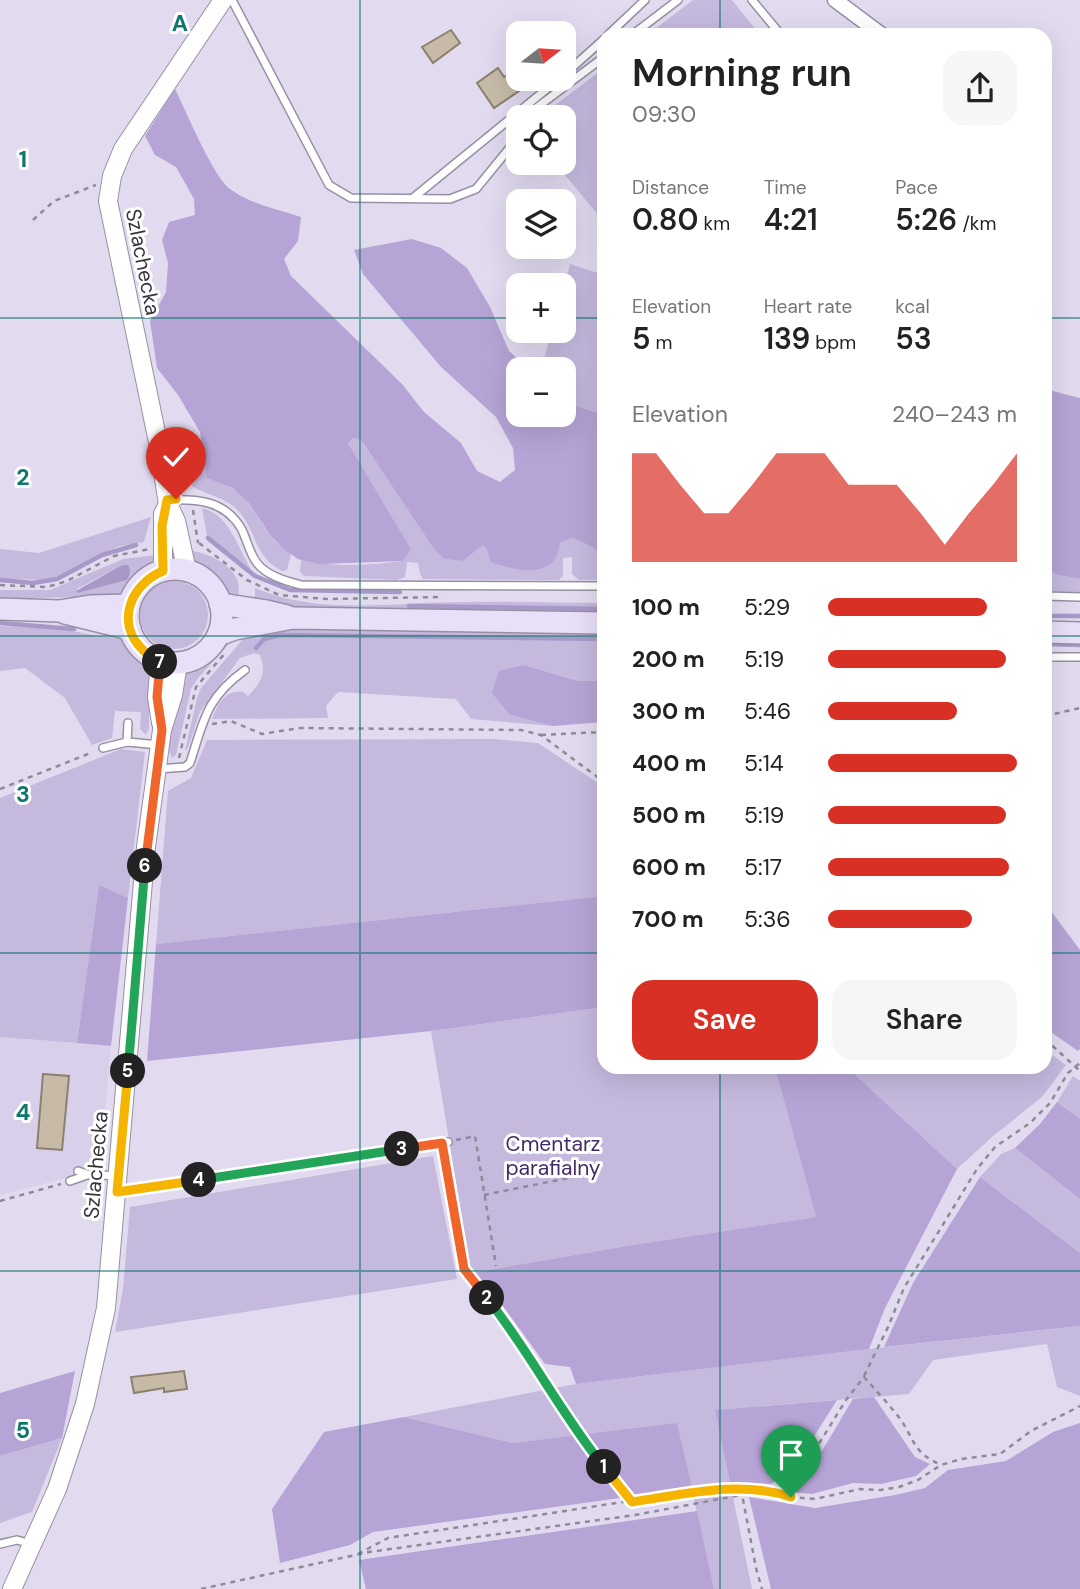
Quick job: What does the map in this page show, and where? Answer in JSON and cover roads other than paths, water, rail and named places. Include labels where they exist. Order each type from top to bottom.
[{"type":"main road","points":[[223,642],[220,604],[208,583],[187,571],[163,571],[141,584],[130,605],[130,629],[141,649],[169,662],[190,661],[223,642],[235,629],[293,618],[597,624]]},
{"type":"main road","points":[[220,604],[293,618]]},
{"type":"main road","points":[[0,609],[59,611],[90,606],[130,605]]},
{"type":"main road","points":[[59,611],[130,629]]},
{"type":"main road","points":[[1052,632],[1080,633]]},
{"type":"street","name":"Szlachecka","points":[[187,571],[176,521],[168,502],[108,201],[111,183],[123,149],[223,0]]},
{"type":"street","points":[[835,0],[872,28]]},
{"type":"street","name":"Szlachecka","points":[[163,571],[163,514],[168,502]]},
{"type":"street","name":"Szlachecka","points":[[12,1589],[57,1489],[85,1404],[106,1308],[146,847],[161,738],[157,697],[169,662]]},
{"type":"lane","points":[[232,0],[329,185],[351,198],[450,199],[476,189],[506,152]]},
{"type":"lane","points":[[615,28],[645,0]]},
{"type":"lane","points":[[641,28],[678,0]]},
{"type":"lane","points":[[752,0],[775,28]]},
{"type":"lane","points":[[576,64],[597,45]]},
{"type":"lane","points":[[540,105],[597,62]]},
{"type":"lane","points":[[413,199],[544,91]]},
{"type":"lane","points":[[168,502],[191,499],[217,505],[229,513],[242,529],[256,562],[265,571],[301,585],[597,586]]},
{"type":"lane","points":[[1052,596],[1080,597]]},
{"type":"lane","points":[[1052,657],[1080,657]]},
{"type":"lane","points":[[157,769],[185,767],[190,763],[202,725],[220,690],[245,670]]},
{"type":"lane","points":[[127,742],[128,723]]},
{"type":"lane","points":[[103,748],[161,738]]},
{"type":"lane","points":[[78,1171],[117,1184],[445,1142]]},
{"type":"lane","points":[[70,1181],[87,1174]]},
{"type":"lane","points":[[0,1544],[17,1540],[32,1544]]},
{"type":"waterway","points":[[208,538],[255,576],[290,590],[400,592]]},
{"type":"waterway","points":[[0,580],[33,583],[57,579],[102,555],[136,545]]},
{"type":"waterway","points":[[409,606],[597,609]]},
{"type":"waterway","points":[[1052,616],[1080,616]]},
{"type":"waterway","points":[[0,623],[74,629]]},
{"type":"waterway","points":[[256,648],[264,639],[280,635],[597,639]]},
{"type":"waterway","points":[[1052,644],[1080,645]]},
{"type":"park label","name":"Cmentarz parafialny","points":[[553,1156]]}]
